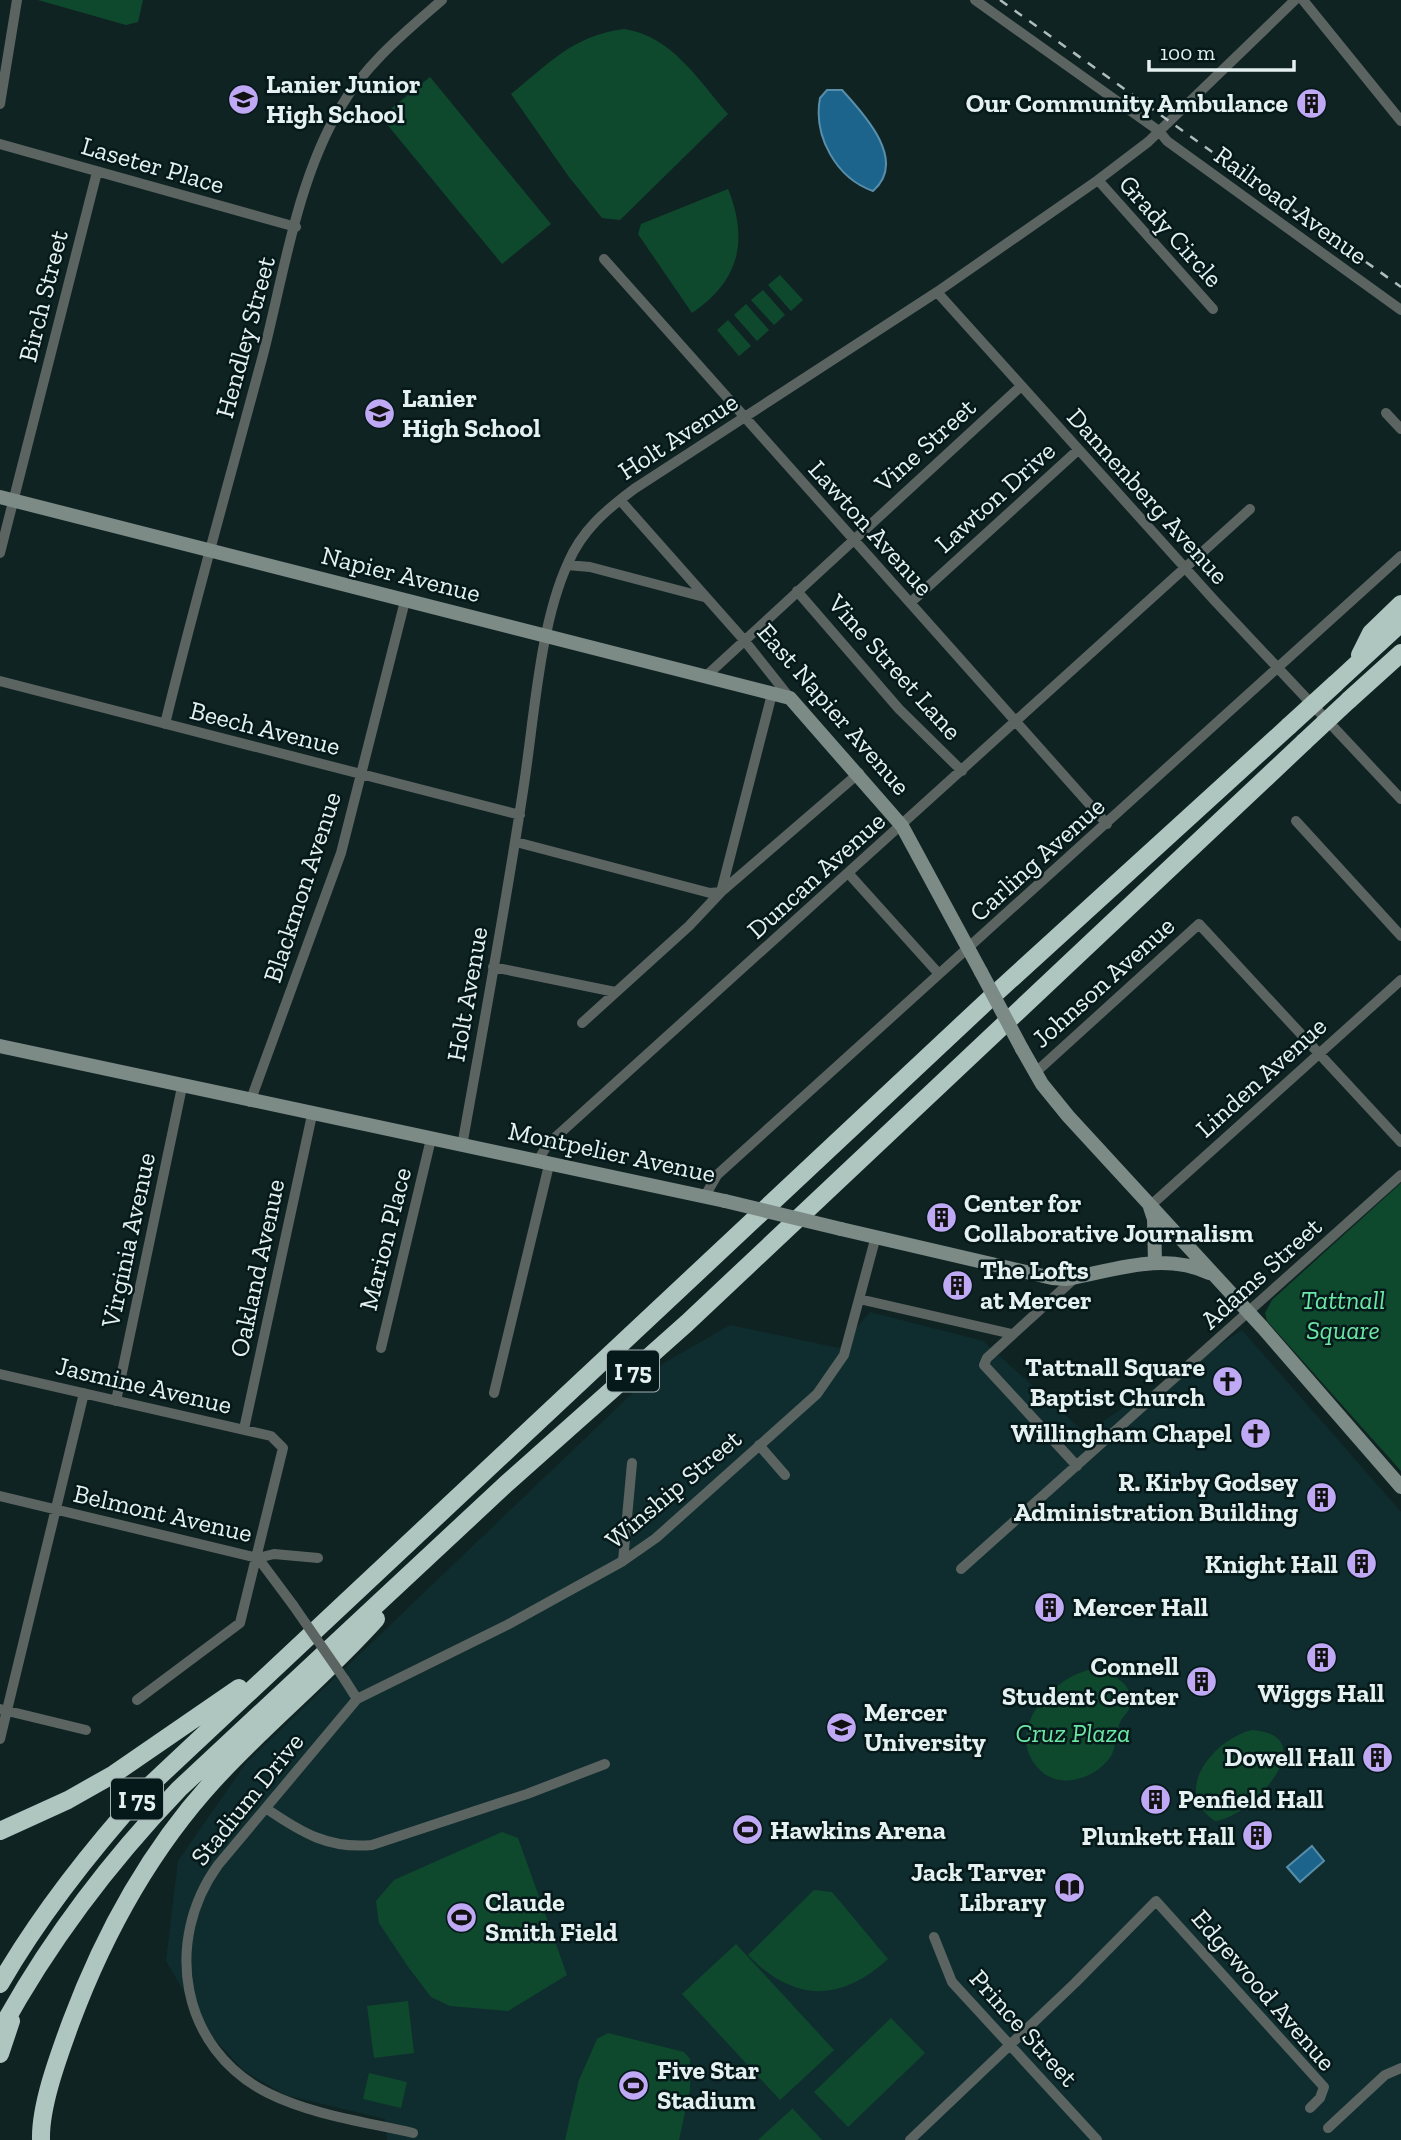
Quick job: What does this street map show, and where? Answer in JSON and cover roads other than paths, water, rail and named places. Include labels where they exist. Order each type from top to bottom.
[{"type":"highway","points":[[1354,667],[1371,633],[1401,604]]},
{"type":"highway","name":"I 75","points":[[0,1984],[42,1917],[146,1789],[975,1012],[1401,623]]},
{"type":"highway","name":"I 75","points":[[0,2031],[77,1907],[136,1833],[235,1736],[687,1323],[1401,653]]},
{"type":"highway","points":[[41,2140],[44,2112],[82,1992],[119,1914],[148,1866],[214,1780],[351,1647],[412,1573]]},
{"type":"highway","points":[[0,1831],[76,1796],[114,1774],[304,1641]]},
{"type":"highway","points":[[0,2054],[18,1999]]},
{"type":"street","points":[[0,104],[17,0]]},
{"type":"street","name":"Hendley Street","points":[[165,724],[310,173],[341,106],[367,69],[391,44],[442,0]]},
{"type":"street","name":"Railroad Avenue","points":[[975,0],[1159,131],[1167,141],[1401,310]]},
{"type":"street","name":"Holt Avenue","points":[[462,1146],[516,842],[547,638],[567,565],[588,529],[620,500],[937,292],[1098,180],[1159,131],[1294,0]]},
{"type":"street","points":[[1303,0],[1401,121]]},
{"type":"street","name":"Laseter Place","points":[[0,144],[296,227]]},
{"type":"street","name":"Birch Street","points":[[0,553],[7,499],[97,172]]},
{"type":"street","name":"Grady Circle","points":[[1098,180],[1213,309]]},
{"type":"street","name":"Lawton Avenue","points":[[604,259],[1107,824]]},
{"type":"street","name":"Dannenberg Avenue","points":[[937,292],[1020,387],[1401,799]]},
{"type":"street","name":"Vine Street","points":[[705,677],[1020,387]]},
{"type":"street","points":[[1386,413],[1401,429]]},
{"type":"street","name":"Lawton Drive","points":[[910,603],[1078,450]]},
{"type":"street","name":"Napier Avenue","points":[[7,499],[789,698]]},
{"type":"street","name":"East Napier Avenue","points":[[620,500],[744,640],[789,698],[859,773],[902,826],[970,947],[1022,1049],[1068,1116],[1249,1312],[1401,1487]]},
{"type":"street","name":"Duncan Avenue","points":[[494,1393],[548,1144],[1250,509]]},
{"type":"street","name":"Carling Avenue","points":[[705,1196],[717,1175],[1401,556]]},
{"type":"street","points":[[567,565],[590,568],[705,597]]},
{"type":"street","name":"Vine Street Lane","points":[[797,591],[899,709],[962,771]]},
{"type":"street","name":"Blackmon Avenue","points":[[250,1102],[341,853],[405,601]]},
{"type":"street","name":"Beech Avenue","points":[[0,681],[520,815]]},
{"type":"street","points":[[721,892],[772,694]]},
{"type":"street","points":[[582,1023],[689,926],[721,892],[859,773]]},
{"type":"street","points":[[1296,821],[1401,936]]},
{"type":"street","points":[[516,842],[710,893],[721,892]]},
{"type":"street","points":[[849,874],[939,974]]},
{"type":"street","name":"Johnson Avenue","points":[[1036,1072],[1199,924],[1318,1054]]},
{"type":"street","points":[[493,967],[615,992]]},
{"type":"street","name":"Linden Avenue","points":[[1150,1206],[1401,980]]},
{"type":"street","name":"Montpelier Avenue","points":[[0,1046],[250,1102],[705,1196],[1052,1278],[1155,1263],[1182,1264],[1213,1275]]},
{"type":"street","points":[[1318,1054],[1401,1142]]},
{"type":"street","name":"Virginia Avenue","points":[[116,1401],[182,1087]]},
{"type":"street","name":"Oakland Avenue","points":[[244,1429],[312,1115]]},
{"type":"street","name":"Marion Place","points":[[381,1348],[431,1139]]},
{"type":"street","name":"Adams Street","points":[[961,1569],[1401,1175]]},
{"type":"street","points":[[1150,1206],[1154,1219],[1155,1263]]},
{"type":"street","name":"Winship Street","points":[[357,1699],[507,1625],[623,1560],[656,1538],[817,1394],[844,1356],[876,1236]]},
{"type":"street","points":[[1077,1466],[984,1365],[987,1358],[1012,1334],[1078,1276]]},
{"type":"street","points":[[859,1299],[1012,1334]]},
{"type":"street","name":"Jasmine Avenue","points":[[0,1374],[244,1429],[277,1439],[283,1454],[258,1558]]},
{"type":"street","points":[[0,1739],[3,1710],[84,1393]]},
{"type":"street","points":[[759,1445],[785,1475]]},
{"type":"street","points":[[623,1560],[632,1463]]},
{"type":"street","name":"Belmont Avenue","points":[[0,1496],[258,1558],[274,1554],[318,1558]]},
{"type":"street","points":[[258,1558],[357,1699]]},
{"type":"street","points":[[137,1700],[240,1623],[258,1558]]},
{"type":"street","name":"Stadium Drive","points":[[357,1699],[218,1865],[195,1906],[187,1932],[185,1961],[195,2015],[217,2053],[256,2087],[286,2101],[412,2138]]},
{"type":"street","points":[[3,1710],[86,1730]]},
{"type":"street","points":[[267,1809],[298,1830],[323,1842],[354,1847],[372,1845],[527,1794],[605,1764]]},
{"type":"street","name":"Edgewood Avenue","points":[[1011,2045],[1076,1983],[1156,1900],[1324,2087],[1320,2098],[1310,2109]]},
{"type":"street","name":"Prince Street","points":[[934,1937],[952,1982],[1097,2140]]},
{"type":"street","points":[[910,2140],[1011,2045]]},
{"type":"street","points":[[1328,2128],[1385,2075],[1401,2068]]},
{"type":"water","points":[[827,90],[842,90],[879,138],[886,166],[883,179],[873,191],[860,185],[838,166],[824,141],[819,112],[820,98]]},
{"type":"water","points":[[1312,1846],[1324,1861],[1300,1882],[1287,1867]]},
{"type":"railway","points":[[1000,0],[1401,287]]},
{"type":"place","name":"Lanier Junior High School","points":[[243,99]]},
{"type":"place","name":"Our Community Ambulance","points":[[1311,103]]},
{"type":"place","name":"Lanier High School","points":[[379,413]]},
{"type":"place","name":"Center for Collaborative Journalism","points":[[941,1218]]},
{"type":"place","name":"The Lofts at Mercer","points":[[957,1285]]},
{"type":"place","name":"Tattnall Square Baptist Church","points":[[1228,1382]]},
{"type":"place","name":"Willingham Chapel","points":[[1255,1433]]},
{"type":"place","name":"R. Kirby Godsey Administration Building","points":[[1321,1497]]},
{"type":"place","name":"Knight Hall","points":[[1361,1564]]},
{"type":"place","name":"Mercer Hall","points":[[1050,1607]]},
{"type":"place","name":"Wiggs Hall","points":[[1321,1657]]},
{"type":"place","name":"Connell Student Center","points":[[1202,1681]]},
{"type":"place","name":"Mercer University","points":[[841,1727]]},
{"type":"place","name":"Dowell Hall","points":[[1378,1757]]},
{"type":"place","name":"Penfield Hall","points":[[1155,1799]]},
{"type":"place","name":"Hawkins Arena","points":[[747,1830]]},
{"type":"place","name":"Plunkett Hall","points":[[1258,1836]]},
{"type":"place","name":"Jack Tarver Library","points":[[1069,1887]]},
{"type":"place","name":"Claude Smith Field","points":[[462,1917]]},
{"type":"place","name":"Five Star Stadium","points":[[634,2085]]},
{"type":"park label","name":"Tattnall Square","points":[[1343,1315]]},
{"type":"park label","name":"Cruz Plaza","points":[[1073,1733]]}]
